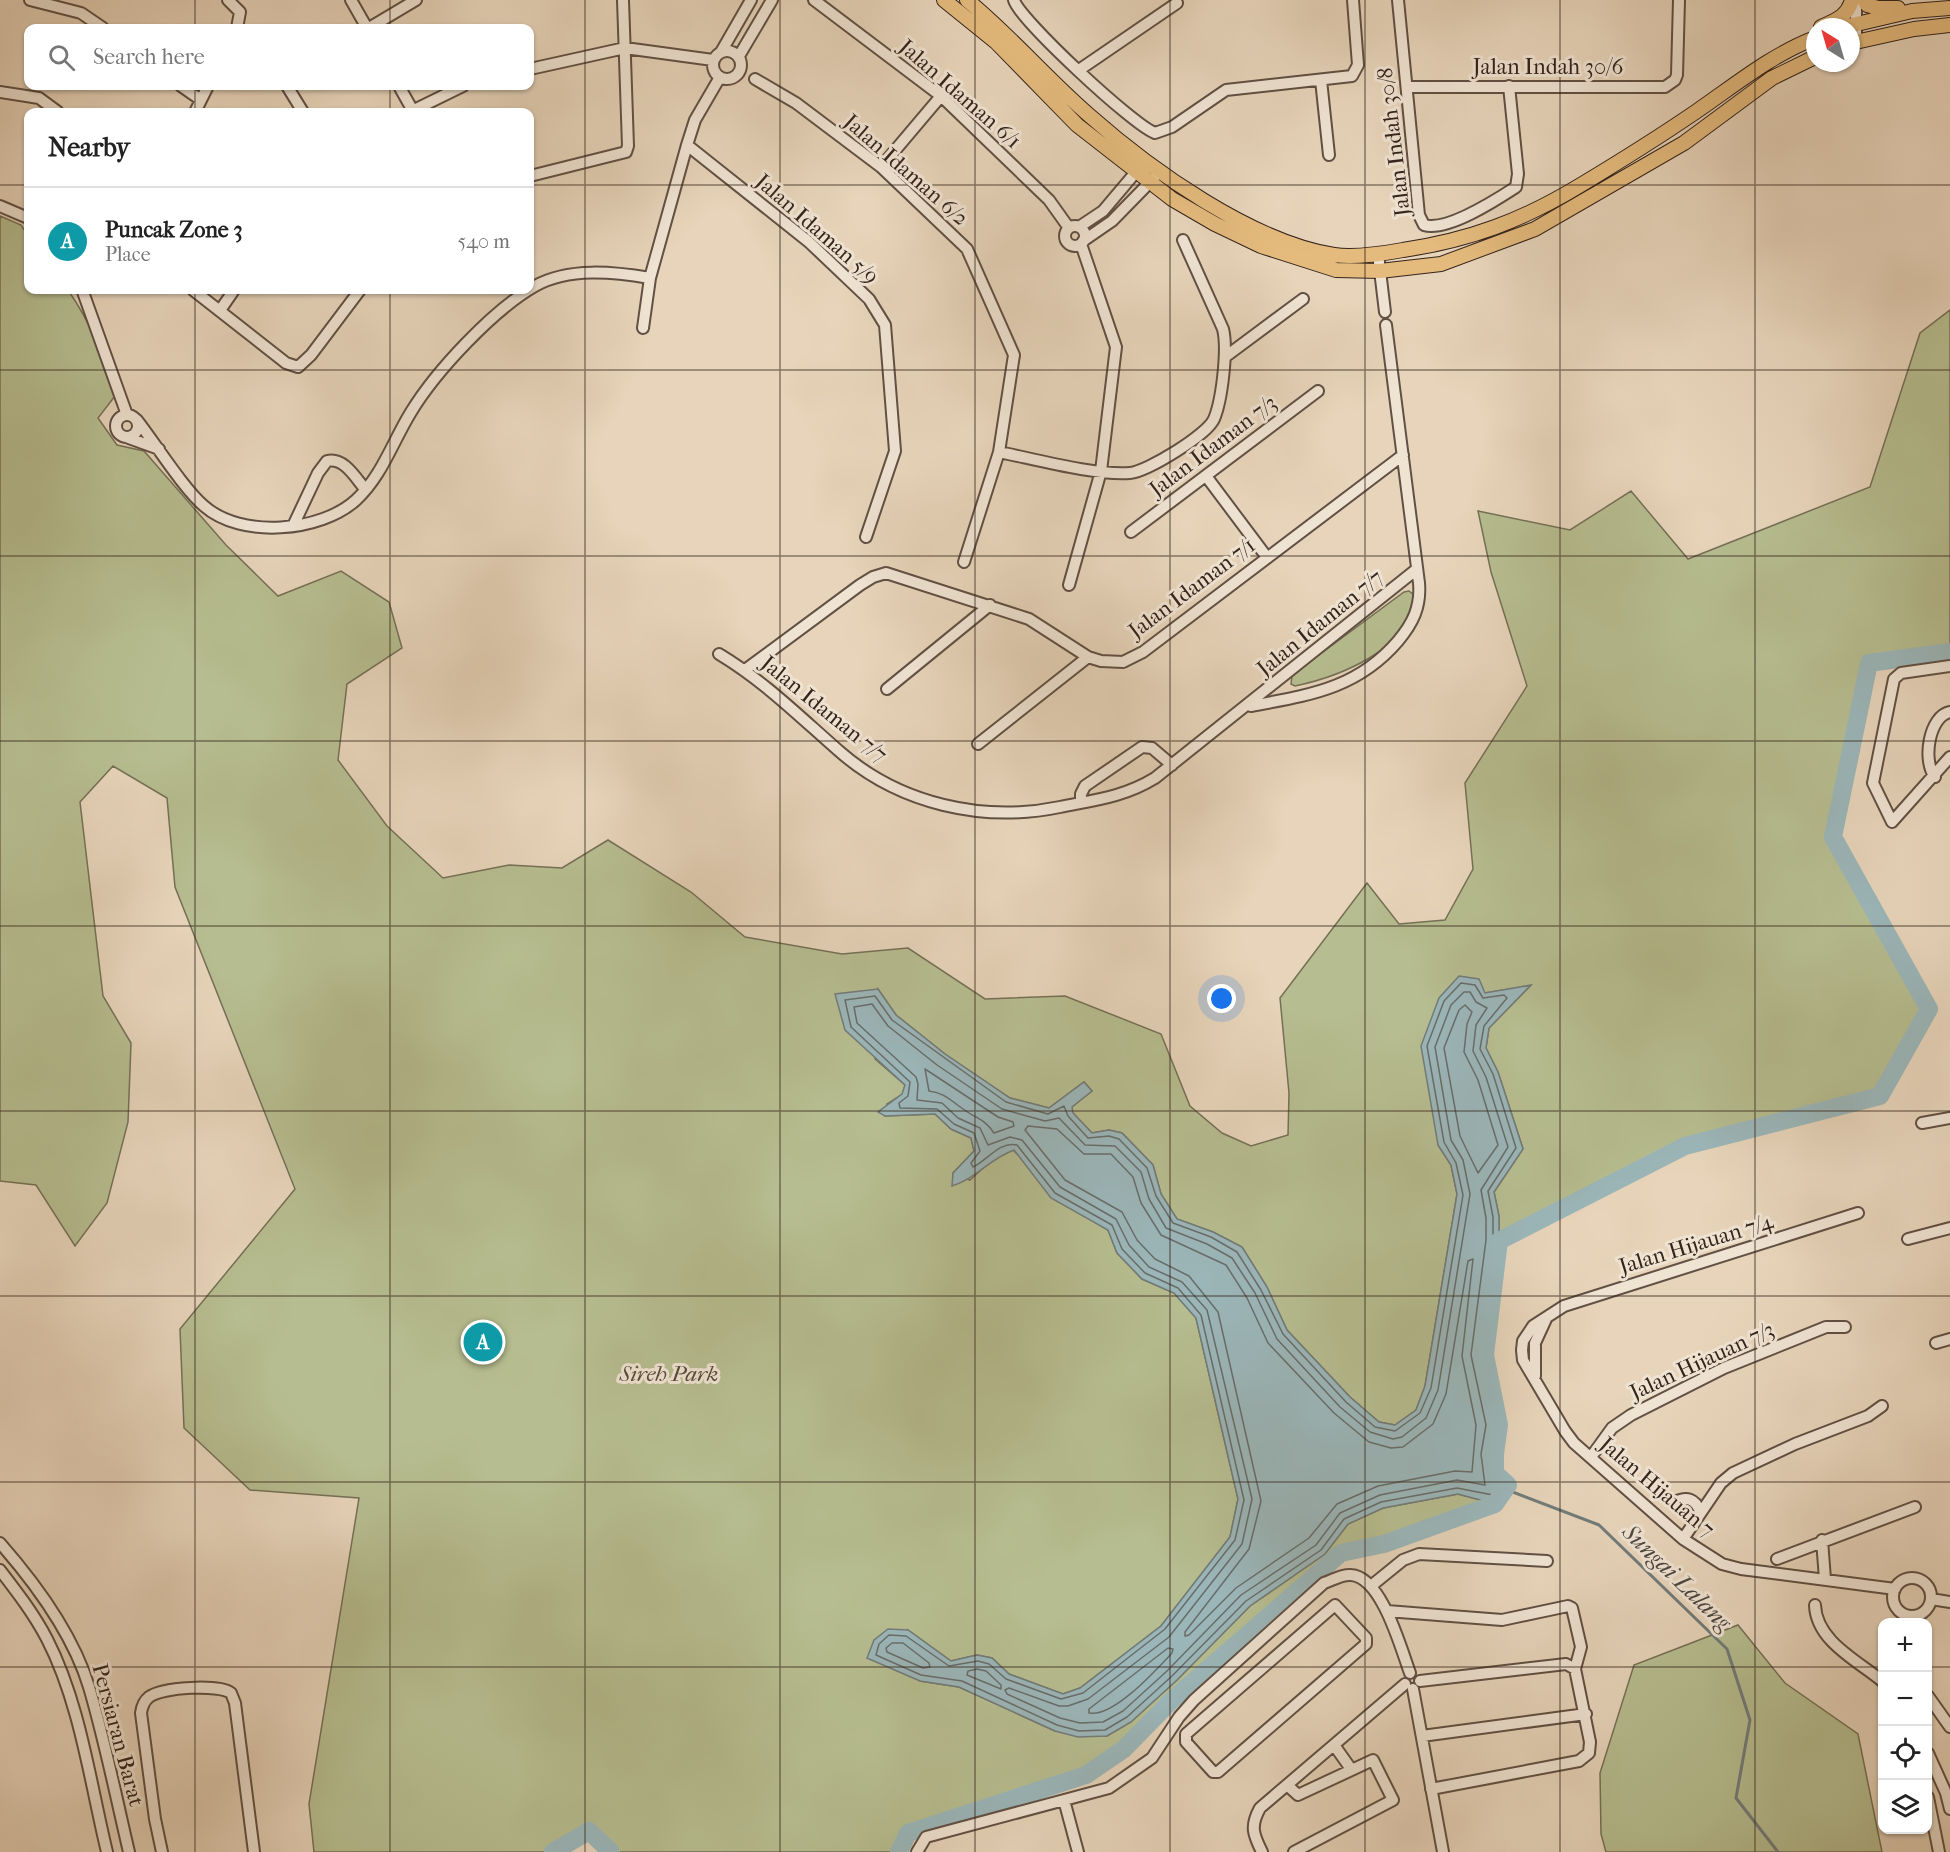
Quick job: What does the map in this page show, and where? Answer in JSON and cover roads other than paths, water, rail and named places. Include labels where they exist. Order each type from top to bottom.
[{"type":"main road","points":[[944,0],[996,42],[1077,125],[1141,167],[1160,171],[1223,211],[1306,249],[1337,255],[1378,254],[1439,246],[1475,236],[1526,216],[1672,128],[1790,42],[1806,34]]},
{"type":"main road","points":[[967,0],[1005,32],[1141,167],[1150,182],[1215,224],[1261,246],[1335,270],[1380,272],[1441,264],[1535,229],[1684,143],[1772,78],[1806,61]]},
{"type":"main road","points":[[1840,18],[1848,11],[1854,0]]},
{"type":"main road","points":[[1864,0],[1867,5],[1878,8],[1950,8]]},
{"type":"main road","points":[[1860,23],[1912,11],[1950,8]]},
{"type":"main road","points":[[1860,41],[1914,29],[1950,25]]},
{"type":"main road","points":[[1764,63],[1806,42]]},
{"type":"street","points":[[30,0],[81,13],[97,24]]},
{"type":"street","points":[[228,0],[240,12],[238,24]]},
{"type":"street","points":[[351,0],[366,24]]},
{"type":"street","points":[[375,24],[416,0]]},
{"type":"street","points":[[534,175],[626,152],[628,140],[623,0]]},
{"type":"street","points":[[713,60],[721,52],[751,0]]},
{"type":"street","points":[[713,60],[714,70],[720,77],[729,79],[738,74],[741,65],[739,56],[772,0]]},
{"type":"street","name":"Jalan Idaman 6/1","points":[[814,0],[940,96],[1049,200],[1074,227]]},
{"type":"street","points":[[1014,0],[1021,13],[1079,70],[1141,126],[1155,133],[1172,128],[1226,90],[1349,77],[1356,73],[1358,65],[1353,0]]},
{"type":"street","name":"Jalan Indah 30/8","points":[[1398,0],[1419,220],[1429,226],[1437,226],[1476,211],[1516,187],[1518,182],[1509,86]]},
{"type":"street","name":"Jalan Indah 30/6","points":[[1407,87],[1665,87],[1674,80],[1678,68],[1679,0]]},
{"type":"street","points":[[1851,18],[1854,0]]},
{"type":"street","points":[[1079,70],[1177,3]]},
{"type":"street","points":[[534,68],[625,48],[713,60]]},
{"type":"street","points":[[721,52],[731,51],[739,56]]},
{"type":"street","points":[[644,328],[650,278],[687,145],[695,120],[720,77]]},
{"type":"street","name":"Jalan Idaman 6/2","points":[[754,79],[796,103],[881,167],[967,249],[1014,355],[999,452],[964,562]]},
{"type":"street","points":[[1321,80],[1329,154]]},
{"type":"street","points":[[187,90],[201,100]]},
{"type":"street","points":[[197,108],[206,90]]},
{"type":"street","points":[[289,90],[301,108]]},
{"type":"street","points":[[401,90],[410,108]]},
{"type":"street","points":[[420,108],[455,90]]},
{"type":"street","points":[[0,92],[39,98],[53,108]]},
{"type":"street","points":[[881,167],[940,96]]},
{"type":"street","name":"Jalan Idaman 5/9","points":[[687,145],[809,242],[869,299],[885,325],[895,451],[866,537]]},
{"type":"street","points":[[1141,167],[1103,211],[1065,232],[1067,242],[1075,246],[1082,243],[1112,221],[1160,171]]},
{"type":"street","points":[[0,206],[24,216]]},
{"type":"street","points":[[1069,585],[1101,471],[1116,344],[1082,243],[1085,235],[1074,227]]},
{"type":"street","points":[[999,452],[1122,473],[1141,470],[1182,447],[1209,426],[1216,409],[1226,343],[1223,329],[1182,240]]},
{"type":"street","points":[[1378,254],[1385,312]]},
{"type":"street","points":[[534,287],[564,274],[629,274],[650,278]]},
{"type":"street","points":[[85,294],[138,431],[132,436],[125,437]]},
{"type":"street","points":[[199,294],[286,363],[298,367],[311,355],[357,294]]},
{"type":"street","points":[[220,309],[231,294]]},
{"type":"street","points":[[132,417],[204,506],[226,519],[254,526],[293,526],[320,521],[340,512],[357,499],[383,467],[412,410],[449,363],[493,317],[524,294]]},
{"type":"street","points":[[1225,357],[1304,299]]},
{"type":"street","name":"Jalan Idaman 7/7","points":[[1247,706],[1292,698],[1353,680],[1369,670],[1392,648],[1411,624],[1418,610],[1420,596],[1417,569],[1386,325]]},
{"type":"street","name":"Jalan Idaman 7/3","points":[[1131,532],[1318,391]]},
{"type":"street","points":[[132,417],[118,420],[116,427],[119,433],[160,449]]},
{"type":"street","name":"Jalan Idaman 7/1","points":[[745,670],[867,581],[886,573],[990,605],[1038,623],[1089,657],[1109,663],[1130,660],[1403,455]]},
{"type":"street","points":[[293,526],[318,473],[327,461],[334,459],[341,463],[365,489]]},
{"type":"street","points":[[1206,476],[1266,556]]},
{"type":"street","name":"Jalan Idaman 7/7","points":[[719,654],[745,670],[839,752],[879,780],[903,792],[939,804],[998,814],[1043,811],[1112,799],[1136,790],[1172,765],[1417,569]]},
{"type":"street","points":[[887,689],[990,605]]},
{"type":"street","points":[[978,744],[1089,657]]},
{"type":"street","points":[[1950,666],[1901,673],[1894,678],[1873,783],[1892,822],[1950,758]]},
{"type":"street","points":[[1282,678],[1292,698]]},
{"type":"street","points":[[1935,777],[1928,764],[1935,724],[1942,714],[1950,712]]},
{"type":"street","points":[[1081,803],[1081,794],[1086,786],[1142,747],[1152,748],[1172,765]]},
{"type":"street","points":[[1922,1123],[1950,1118]]},
{"type":"street","name":"Jalan Hijauan 7/4","points":[[1543,1321],[1564,1306],[1858,1214]]},
{"type":"street","points":[[1908,1239],[1950,1228]]},
{"type":"street","name":"Jalan Hijauan 7","points":[[1543,1321],[1527,1332],[1521,1350],[1523,1360],[1565,1431],[1683,1539],[1722,1564],[1741,1569],[1895,1589]]},
{"type":"street","name":"Jalan Hijauan 7/3","points":[[1591,1457],[1612,1428],[1631,1415],[1724,1368],[1826,1328],[1845,1327]]},
{"type":"street","points":[[1936,1343],[1950,1339]]},
{"type":"street","points":[[1683,1539],[1721,1483],[1733,1473],[1795,1444],[1868,1416],[1882,1406]]},
{"type":"street","points":[[1676,1502],[1683,1498],[1691,1499],[1700,1511]]},
{"type":"street","points":[[1777,1559],[1822,1540],[1915,1507]]},
{"type":"street","points":[[1822,1540],[1825,1579]]},
{"type":"street","name":"Persiaran Barat","points":[[0,1543],[43,1598],[62,1629],[88,1685],[129,1852]]},
{"type":"street","points":[[1371,1586],[1403,1560],[1419,1554],[1547,1561]]},
{"type":"street","name":"Persiaran Barat","points":[[0,1570],[28,1607],[47,1640],[70,1697],[107,1852]]},
{"type":"street","points":[[917,1852],[926,1837],[1109,1788],[1139,1769],[1152,1758],[1179,1717],[1293,1611],[1324,1583],[1353,1575],[1371,1586],[1387,1611],[1410,1673],[1407,1676],[1413,1685],[1443,1852]]},
{"type":"street","points":[[1906,1618],[1895,1605],[1895,1589],[1902,1581],[1917,1578],[1930,1588],[1931,1599],[1923,1612],[1909,1618]]},
{"type":"street","points":[[1931,1599],[1950,1602]]},
{"type":"street","points":[[1815,1605],[1815,1617],[1828,1638],[1878,1678]]},
{"type":"street","points":[[1338,1606],[1367,1641],[1215,1773],[1185,1738],[1215,1708],[1308,1627],[1332,1607],[1338,1606]]},
{"type":"street","points":[[1387,1611],[1502,1620],[1568,1606],[1572,1608],[1581,1647],[1575,1669],[1586,1714],[1590,1742],[1589,1753],[1579,1761],[1431,1789]]},
{"type":"street","points":[[1293,1611],[1308,1627]]},
{"type":"street","points":[[1262,1852],[1252,1831],[1253,1820],[1260,1808],[1334,1745],[1413,1685],[1566,1664],[1575,1669]]},
{"type":"street","points":[[162,1852],[153,1808],[141,1713],[143,1705],[147,1698],[157,1692],[216,1687],[231,1693],[235,1703],[254,1852]]},
{"type":"street","points":[[1203,1693],[1215,1708]]},
{"type":"street","points":[[1932,1701],[1949,1723]]},
{"type":"street","points":[[1422,1736],[1586,1714]]},
{"type":"street","points":[[1334,1745],[1351,1769]]},
{"type":"street","points":[[1287,1785],[1298,1795],[1373,1760],[1393,1800],[1294,1852]]},
{"type":"street","points":[[1932,1762],[1950,1809]]},
{"type":"street","points":[[1064,1800],[1078,1852]]},
{"type":"street","points":[[1932,1817],[1939,1852]]},
{"type":"water","points":[[1459,976],[1479,979],[1485,993],[1531,985],[1489,1028],[1486,1048],[1498,1072],[1523,1149],[1494,1192],[1499,1216],[1499,1241],[1485,1355],[1499,1425],[1495,1473],[1508,1485],[1495,1504],[1458,1494],[1383,1508],[1348,1524],[1325,1554],[1250,1606],[1177,1680],[1131,1722],[1107,1736],[1078,1737],[1055,1731],[959,1687],[920,1681],[867,1658],[874,1640],[888,1629],[908,1630],[951,1661],[977,1655],[992,1658],[1009,1674],[1063,1694],[1080,1688],[1161,1626],[1230,1537],[1238,1499],[1196,1318],[1174,1293],[1142,1279],[1117,1253],[1108,1230],[1051,1198],[1014,1150],[997,1158],[961,1183],[952,1186],[953,1173],[974,1151],[971,1138],[951,1129],[935,1114],[885,1116],[878,1112],[902,1094],[905,1085],[845,1030],[835,994],[878,989],[896,1015],[945,1054],[1010,1098],[1049,1108],[1084,1082],[1092,1091],[1072,1107],[1073,1113],[1092,1133],[1109,1130],[1122,1133],[1153,1165],[1161,1194],[1177,1219],[1213,1232],[1242,1247],[1267,1287],[1287,1330],[1350,1397],[1379,1422],[1395,1425],[1416,1410],[1425,1386],[1457,1194],[1451,1165],[1438,1145],[1421,1046],[1439,998]]},
{"type":"waterway","points":[[899,1852],[908,1833],[1086,1775],[1124,1749],[1170,1702],[1341,1553],[1384,1544],[1495,1504],[1508,1485],[1495,1473],[1499,1425],[1485,1355],[1499,1241],[1685,1146],[1880,1096],[1929,1009],[1833,837],[1869,663],[1950,652]]},
{"type":"waterway","name":"Sungai Lalang","points":[[1505,1489],[1599,1525],[1727,1649],[1750,1720],[1736,1798],[1778,1852]]},
{"type":"waterway","points":[[553,1852],[589,1831],[611,1852]]},
{"type":"place","name":"Puncak Zone 3","points":[[483,1342]]},
{"type":"park label","name":"Sireh Park","points":[[669,1374]]}]
